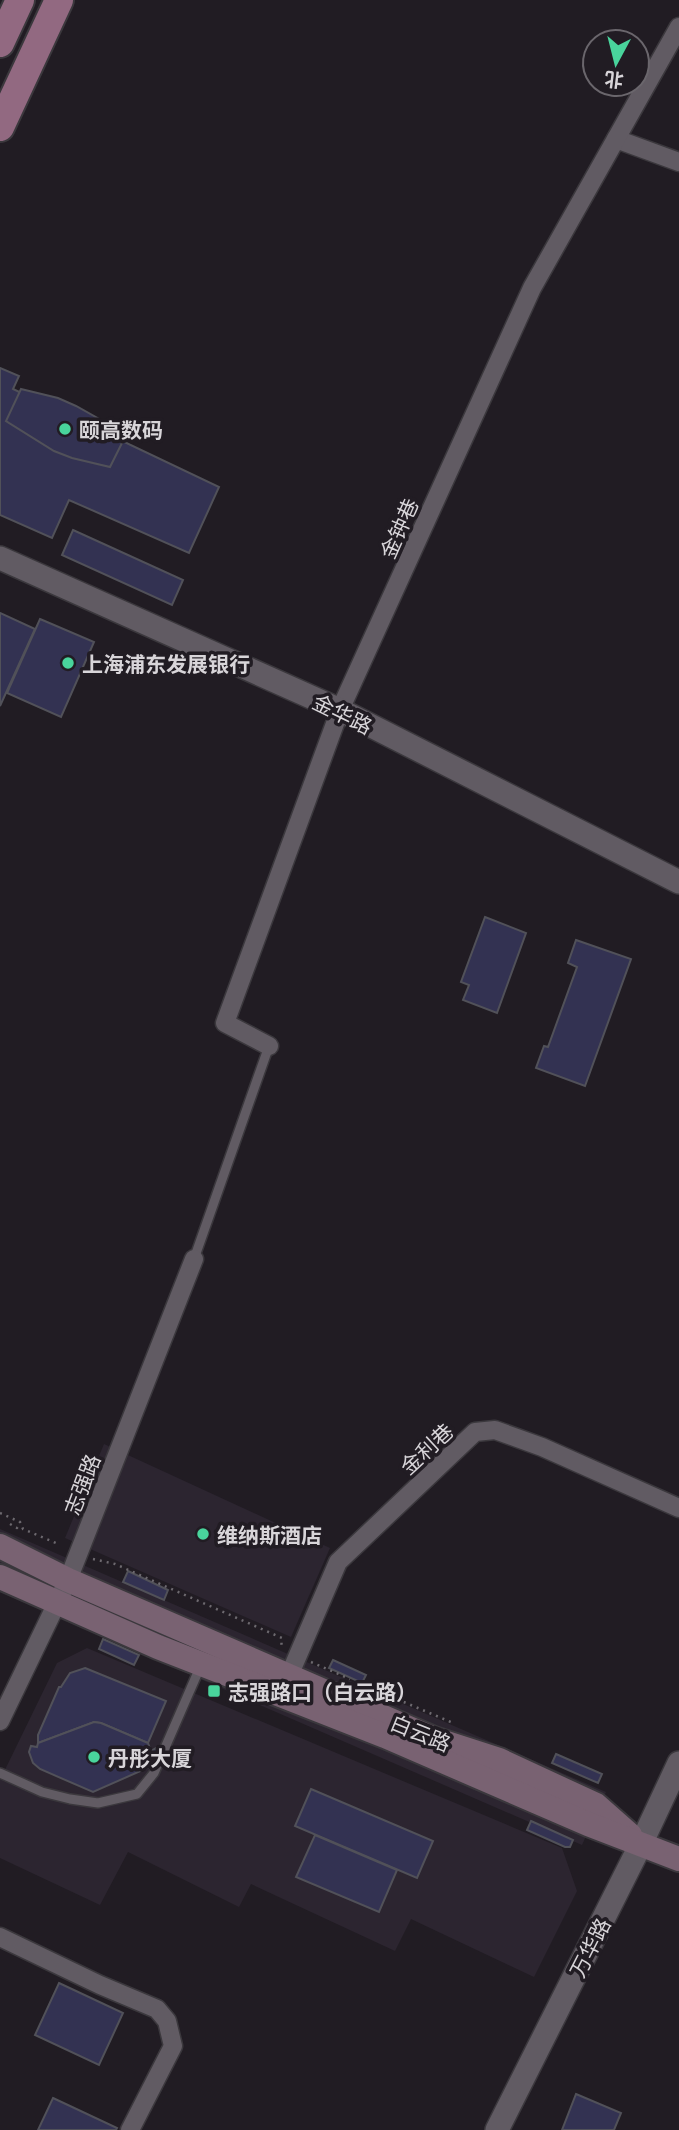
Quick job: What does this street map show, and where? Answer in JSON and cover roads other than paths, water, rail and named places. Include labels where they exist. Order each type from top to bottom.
[{"type":"main road","points":[[0,43],[20,0]]},
{"type":"main road","points":[[0,127],[60,0]]},
{"type":"main road","name":"白云路","points":[[5,1535],[62,1591],[202,1663],[385,1735],[588,1824],[679,1859]]},
{"type":"main road","name":"白云路","points":[[0,1577],[62,1591],[289,1676],[434,1739],[499,1760],[597,1805],[641,1844]]},
{"type":"street","name":"金钟巷","points":[[269,1046],[225,1023],[340,710],[532,288],[679,27]]},
{"type":"street","points":[[616,139],[679,162]]},
{"type":"street","name":"金华路","points":[[0,558],[340,710],[679,882]]},
{"type":"street","name":"志强路","points":[[0,1721],[62,1591],[194,1259]]},
{"type":"street","name":"金利巷","points":[[289,1676],[338,1562],[475,1432],[495,1430],[542,1447],[679,1508]]},
{"type":"street","name":"万华路","points":[[497,2130],[679,1763]]},
{"type":"street","points":[[0,1937],[157,2009],[167,2021],[173,2046],[130,2130]]},
{"type":"lane","points":[[194,1259],[269,1046]]},
{"type":"lane","points":[[0,1773],[42,1792],[70,1799],[98,1803],[137,1794],[154,1773],[202,1663]]},
{"type":"place","name":"颐高数码","points":[[65,429]]},
{"type":"place","name":"上海浦东发展银行","points":[[68,663]]},
{"type":"place","name":"维纳斯酒店","points":[[203,1534]]},
{"type":"place","name":"志强路口（白云路）","points":[[214,1691]]},
{"type":"place","name":"丹彤大厦","points":[[94,1757]]}]
